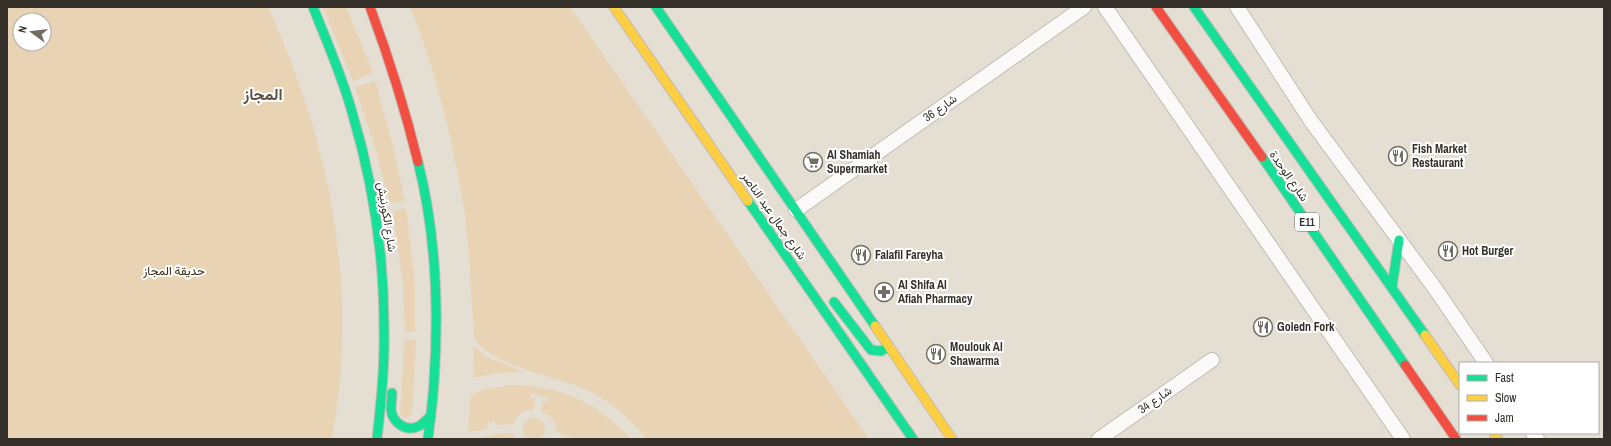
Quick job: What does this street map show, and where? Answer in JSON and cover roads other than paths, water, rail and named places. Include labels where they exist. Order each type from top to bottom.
[{"type":"main road","name":"شارع الكورنيش","points":[[313,7],[335,58],[348,96],[369,174],[381,255],[384,294],[384,370],[377,439]]},
{"type":"main road","points":[[370,7],[397,80],[409,122],[427,206],[434,263],[437,332],[436,373],[428,439]]},
{"type":"main road","name":"شارع جمال عبد الناصر","points":[[614,7],[913,439]]},
{"type":"main road","name":"شارع جمال عبد الناصر","points":[[656,7],[952,439]]},
{"type":"main road","name":"شارع الوحدة","points":[[1156,7],[1254,146],[1456,439]]},
{"type":"main road","name":"شارع الوحدة","points":[[1194,7],[1459,384]]},
{"type":"main road","points":[[1392,287],[1399,240]]},
{"type":"main road","points":[[816,297],[824,297],[832,301],[871,350],[878,352],[884,351],[889,347]]},
{"type":"main road","points":[[385,333],[394,346]]},
{"type":"main road","points":[[393,382],[391,410],[396,423],[410,428],[417,427],[431,416]]},
{"type":"street","name":"شارع 36","points":[[796,210],[1084,7]]},
{"type":"street","points":[[1105,7],[1403,439]]},
{"type":"street","points":[[1237,7],[1311,121],[1434,287],[1485,362]]},
{"type":"street","name":"شارع 34","points":[[1099,439],[1212,360]]},
{"type":"place","name":"Fish Market Restaurant","points":[[1398,156]]},
{"type":"place","name":"Al Shamiah Supermarket","points":[[813,162]]},
{"type":"place","name":"Hot Burger","points":[[1448,251]]},
{"type":"place","name":"Falafil Fareyha","points":[[861,255]]},
{"type":"place","name":"Al Shifa Al Afiah Pharmacy","points":[[884,292]]},
{"type":"place","name":"Goledn Fork","points":[[1263,327]]},
{"type":"place","name":"Moulouk Al Shawarma","points":[[936,354]]},
{"type":"district","name":"المجاز","points":[[263,94]]},
{"type":"park label","name":"حديقة المجاز","points":[[174,271]]}]
